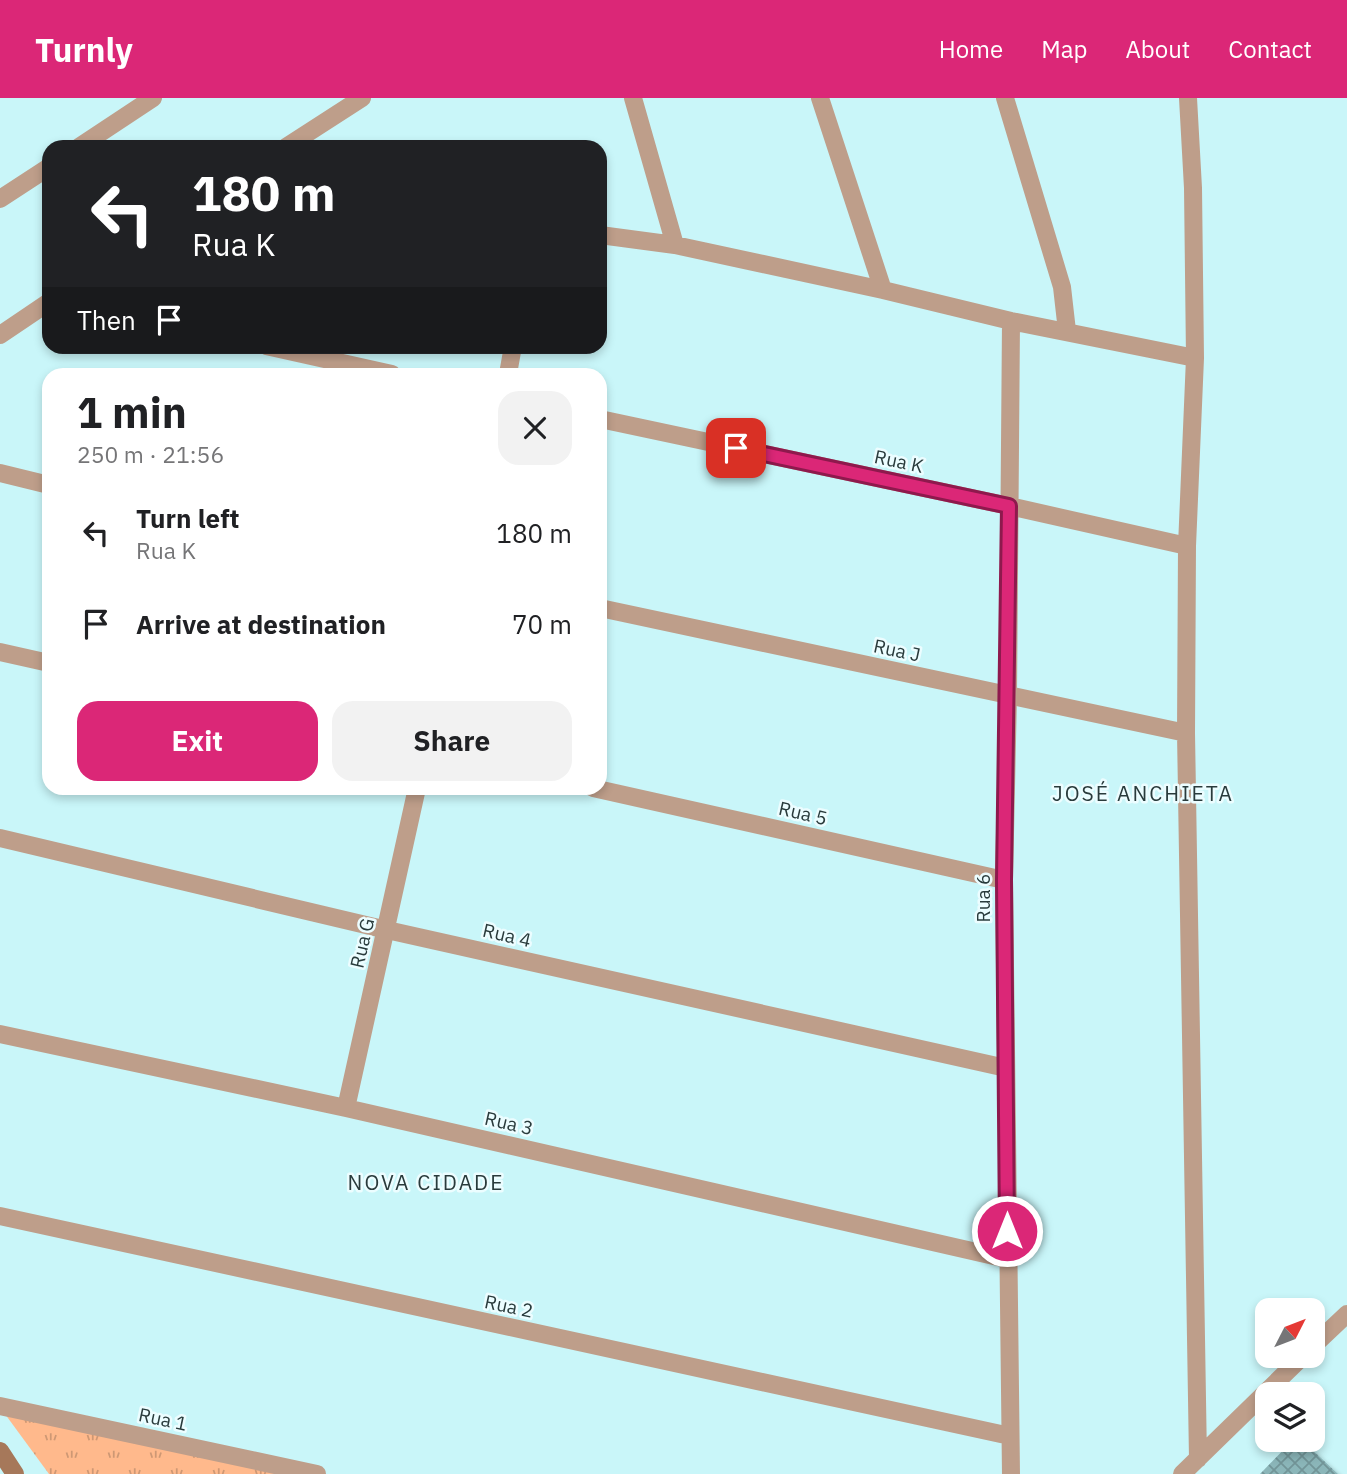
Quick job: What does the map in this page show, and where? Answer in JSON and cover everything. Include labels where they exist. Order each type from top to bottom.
[{"type":"street","points":[[90,140],[153,98]]},
{"type":"street","points":[[297,140],[362,98]]},
{"type":"street","points":[[633,98],[675,245]]},
{"type":"street","points":[[820,98],[883,290]]},
{"type":"street","points":[[1005,98],[1062,287],[1066,331]]},
{"type":"street","points":[[1188,98],[1193,188],[1195,358],[1188,546],[1186,733],[1198,1459]]},
{"type":"street","points":[[0,199],[42,172]]},
{"type":"street","points":[[607,236],[675,245],[1011,321],[1195,358]]},
{"type":"street","points":[[0,335],[42,307]]},
{"type":"street","name":"Rua 6","points":[[1011,321],[1004,880],[1011,1474]]},
{"type":"street","points":[[302,354],[365,368]]},
{"type":"street","name":"Rua K","points":[[607,420],[1188,546]]},
{"type":"street","points":[[0,473],[42,483]]},
{"type":"street","name":"Rua J","points":[[607,609],[1186,733]]},
{"type":"street","points":[[0,652],[42,661]]},
{"type":"street","name":"Rua 5","points":[[607,791],[1004,880]]},
{"type":"street","name":"Rua G","points":[[346,1108],[416,795]]},
{"type":"street","name":"Rua 4","points":[[0,838],[387,930],[1006,1068]]},
{"type":"street","name":"Rua 3","points":[[0,1034],[346,1108],[1007,1259]]},
{"type":"street","name":"Rua 2","points":[[0,1216],[1010,1436]]},
{"type":"street","points":[[1325,1335],[1347,1314]]},
{"type":"street","points":[[1182,1474],[1291,1368]]},
{"type":"street","name":"Rua 1","points":[[0,1406],[317,1474]]},
{"type":"street","points":[[0,1451],[15,1474]]},
{"type":"green space","points":[[5,1414],[297,1474],[49,1474]]},
{"type":"building","points":[[1281,1452],[1315,1452],[1338,1474],[1260,1474]]},
{"type":"district","name":"JOSÉ ANCHIETA","points":[[1143,794]]},
{"type":"district","name":"NOVA CIDADE","points":[[426,1183]]},
{"type":"route","points":[[736,448],[1009,506],[1004,880],[1007,1231]]}]
